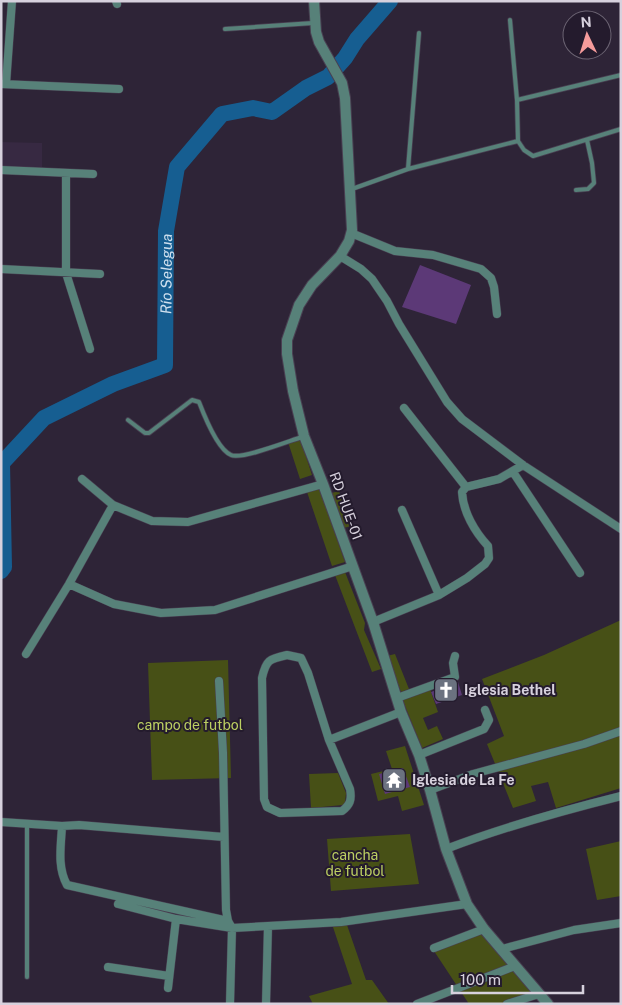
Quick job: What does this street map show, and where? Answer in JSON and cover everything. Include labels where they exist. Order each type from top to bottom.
[{"type":"street","points":[[12,1],[4,84],[119,89]]},
{"type":"street","name":"RD HUE-01","points":[[314,1],[319,42],[342,83],[345,98],[351,233],[349,241],[340,256],[312,285],[299,305],[291,324],[287,340],[287,354],[293,392],[304,436],[324,484],[373,622],[397,698],[419,755],[446,849],[467,904],[484,929],[548,1004]]},
{"type":"street","points":[[1,170],[93,174]]},
{"type":"street","points":[[66,172],[66,273],[90,349]]},
{"type":"street","points":[[351,233],[395,251],[432,255],[481,269],[492,278],[497,314]]},
{"type":"street","points":[[340,256],[361,269],[372,279],[447,402],[462,419],[523,465],[621,529]]},
{"type":"street","points":[[1,269],[100,274]]},
{"type":"street","points":[[404,408],[466,487]]},
{"type":"street","points":[[373,622],[439,596],[485,564],[489,558],[488,546],[476,533],[462,499],[462,492],[466,487],[499,479],[523,465]]},
{"type":"street","points":[[513,472],[580,573]]},
{"type":"street","points":[[82,479],[113,505],[152,521],[188,522],[324,484]]},
{"type":"street","points":[[26,654],[69,584],[113,505]]},
{"type":"street","points":[[402,510],[439,596]]},
{"type":"street","points":[[69,584],[114,604],[161,613],[215,610],[353,566]]},
{"type":"street","points":[[287,655],[301,658],[308,673],[329,740],[350,790],[352,797],[349,806],[342,811],[280,813],[267,807],[264,799],[262,678],[265,665],[272,658],[287,655]]},
{"type":"street","points":[[397,698],[455,677],[452,663],[455,656]]},
{"type":"street","points":[[219,681],[224,753],[226,910],[230,924],[230,1004]]},
{"type":"street","points":[[419,755],[484,729],[488,720],[485,710]]},
{"type":"street","points":[[329,740],[402,712]]},
{"type":"street","points":[[430,790],[473,774],[584,744],[621,731]]},
{"type":"street","points":[[446,849],[493,831],[621,796]]},
{"type":"street","points":[[1,822],[27,825],[79,825],[224,837]]},
{"type":"street","points":[[62,826],[60,865],[62,877],[67,885],[230,924]]},
{"type":"street","points":[[118,904],[176,919],[268,926],[341,922],[467,904]]},
{"type":"street","points":[[168,988],[176,919]]},
{"type":"street","points":[[502,950],[574,930],[621,923]]},
{"type":"street","points":[[266,1004],[268,926]]},
{"type":"street","points":[[434,948],[484,929]]},
{"type":"street","points":[[416,1004],[515,966]]},
{"type":"street","points":[[108,967],[169,976]]},
{"type":"street","points":[[507,1004],[539,994]]},
{"type":"lane","points":[[510,20],[517,100],[518,141],[524,150],[533,156],[621,130]]},
{"type":"lane","points":[[225,29],[316,23]]},
{"type":"lane","points":[[408,169],[419,33]]},
{"type":"lane","points":[[517,100],[621,75]]},
{"type":"lane","points":[[576,190],[588,189],[594,183],[587,140]]},
{"type":"lane","points":[[350,190],[408,169],[518,141]]},
{"type":"lane","points":[[128,420],[145,434],[149,433],[192,400],[196,400],[199,402],[212,432],[225,451],[231,456],[239,456],[304,436]]},
{"type":"lane","points":[[27,825],[28,976]]},
{"type":"shaded area","points":[[1,142],[42,143],[42,167],[1,167]]},
{"type":"green space","points":[[300,438],[312,475],[300,479],[288,442]]},
{"type":"green space","points":[[318,485],[345,562],[332,566],[306,489]]},
{"type":"green space","points":[[339,491],[351,526],[340,529],[328,494]]},
{"type":"green space","points":[[345,572],[365,623],[364,630],[381,669],[372,672],[335,575]]},
{"type":"green space","points":[[621,620],[621,788],[556,808],[548,782],[531,786],[536,801],[513,808],[487,744],[504,736],[482,679],[544,655]]},
{"type":"green space","points":[[395,654],[409,689],[401,692],[387,656]]},
{"type":"green space","name":"campo de futbol","points":[[228,660],[231,778],[152,780],[148,663]]},
{"type":"green space","points":[[429,686],[438,712],[423,718],[428,730],[437,726],[443,739],[422,748],[401,696]]},
{"type":"green space","points":[[405,746],[424,805],[402,811],[398,796],[378,801],[371,774],[392,769],[386,751]]},
{"type":"green space","points":[[338,773],[346,793],[345,803],[343,805],[311,808],[309,774]]},
{"type":"green space","name":"cancha de futbol","points":[[410,834],[419,884],[331,891],[327,839]]},
{"type":"green space","points":[[621,841],[621,896],[597,900],[586,849]]},
{"type":"green space","points":[[347,925],[366,980],[372,980],[389,1004],[313,1004],[309,996],[352,984],[333,927]]},
{"type":"green space","points":[[482,932],[533,992],[501,1004],[469,1004],[434,951]]},
{"type":"building","points":[[420,265],[471,285],[456,324],[402,307]]},
{"type":"building","name":"Iglesia Bethel","points":[[458,682],[462,695],[436,704],[431,692]]},
{"type":"building","name":"Iglesia de La Fe","points":[[403,768],[410,787],[385,794],[379,774]]},
{"type":"waterway","name":"Río Selegua","points":[[1,571],[4,567],[2,463],[44,418],[113,384],[165,365],[166,231],[177,167],[222,114],[253,108],[272,112],[306,88],[328,77],[345,58],[357,39],[390,1]]},
{"type":"place","name":"Iglesia Bethel","points":[[446,690]]},
{"type":"place","name":"Iglesia de La Fe","points":[[394,780]]}]
